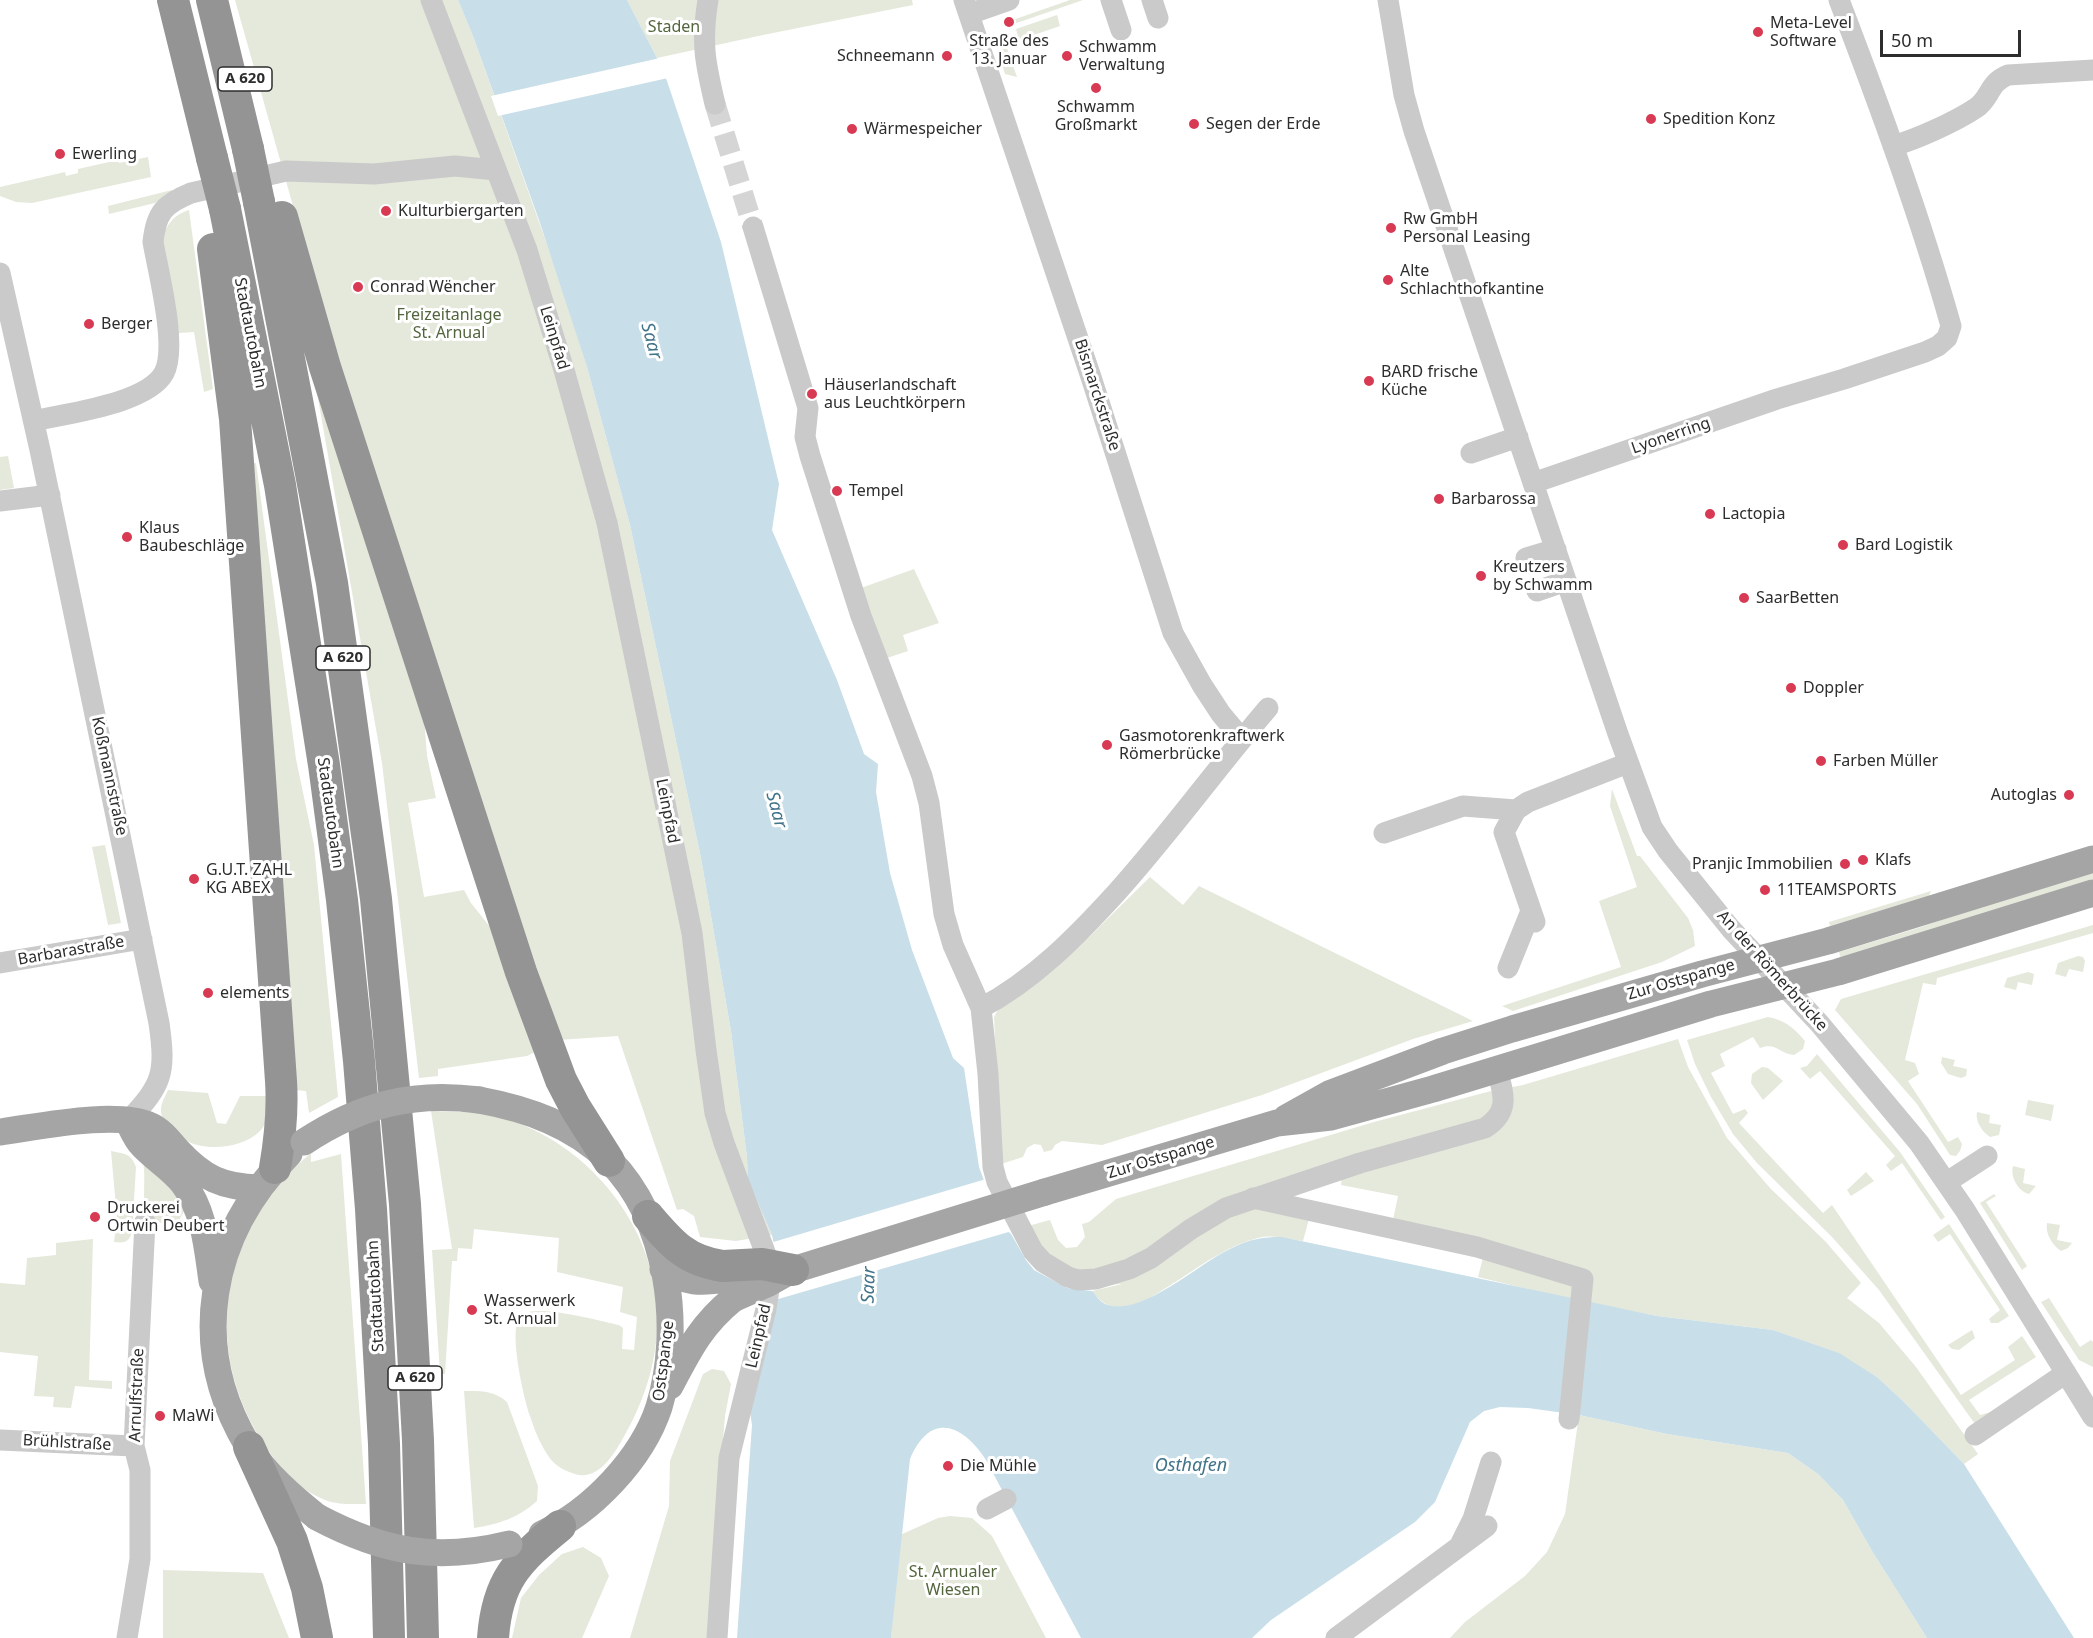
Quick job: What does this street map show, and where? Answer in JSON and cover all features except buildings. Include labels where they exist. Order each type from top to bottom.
[{"type":"highway","name":"A 620","points":[[215,8],[245,79],[256,147],[268,199],[319,347],[521,972],[561,1080],[609,1161]]},
{"type":"highway","name":"Stadtautobahn","points":[[176,12],[206,160],[208,205],[280,485],[324,765],[342,900],[359,1060],[370,1209],[384,1444],[389,1638]]},
{"type":"highway","name":"Stadtautobahn","points":[[268,199],[332,583],[376,899],[405,1204],[418,1440],[423,1638]]},
{"type":"highway","points":[[208,205],[235,418],[281,1081],[280,1138],[267,1178]]},
{"type":"highway","points":[[648,1216],[688,1256],[708,1264],[728,1282],[762,1263],[793,1270]]},
{"type":"highway","points":[[249,1447],[292,1541],[307,1588],[317,1638]]},
{"type":"highway","points":[[493,1638],[495,1614],[507,1579],[536,1545],[560,1526]]},
{"type":"main road","name":"Zur Ostspange","points":[[1277,1123],[1329,1094],[1443,1051],[1533,1022],[1758,958],[1828,941],[2093,859]]},
{"type":"main road","name":"Zur Ostspange","points":[[793,1270],[1277,1123],[1331,1117],[1701,1007],[1859,965],[2093,893]]},
{"type":"main road","name":"Ostspange","points":[[427,1097],[479,1100],[509,1106],[553,1121],[574,1132],[609,1161],[632,1189],[648,1216],[654,1232],[668,1291],[670,1339],[658,1408],[646,1435],[625,1468],[613,1481],[584,1508],[560,1526],[509,1544],[458,1553],[401,1550],[356,1536],[317,1517],[277,1481],[249,1447],[225,1395],[217,1365],[214,1337],[217,1280],[234,1228],[267,1178],[304,1142],[350,1116],[390,1102],[427,1097]]},
{"type":"main road","points":[[0,1132],[87,1121],[128,1121],[147,1124],[156,1128],[205,1175],[219,1182],[237,1188],[267,1178]]},
{"type":"main road","points":[[128,1121],[140,1144],[169,1168],[194,1200],[201,1215],[206,1236],[215,1306]]},
{"type":"main road","points":[[658,1408],[700,1331],[711,1318],[728,1282],[689,1281],[663,1269]]},
{"type":"street","name":"Leinpfad","points":[[431,0],[527,250],[607,523],[692,933],[705,1050],[715,1113],[768,1260],[769,1289],[766,1310],[729,1458],[717,1638]]},
{"type":"street","points":[[708,0],[703,45],[715,104]]},
{"type":"street","points":[[966,7],[1009,0]]},
{"type":"street","points":[[1111,0],[1121,30]]},
{"type":"street","points":[[1388,0],[1404,95],[1414,131],[1533,483]]},
{"type":"street","name":"Lyonerring","points":[[1533,483],[1778,399],[1846,386],[1938,346],[1947,338],[1952,326],[1893,146],[1839,0]]},
{"type":"street","name":"Bismarckstraße","points":[[966,7],[1091,377],[1173,633],[1202,685],[1221,714],[1242,739]]},
{"type":"street","points":[[1893,146],[1912,140],[1977,107],[1998,79],[2008,75],[2093,70]]},
{"type":"street","points":[[34,421],[124,401],[151,387],[165,372],[169,343],[153,242],[154,227],[164,207],[177,199],[208,205],[286,171],[374,174],[455,166],[496,170]]},
{"type":"street","points":[[753,226],[808,408],[806,437],[810,456],[861,616],[922,776],[929,803],[944,914],[953,945],[981,1008],[988,1074],[993,1167],[997,1182],[1033,1251],[1056,1272],[1078,1280],[1111,1276],[1129,1269],[1151,1258],[1191,1229],[1226,1208],[1360,1163],[1485,1128],[1498,1119],[1503,1107],[1497,1069]]},
{"type":"street","name":"Koßmannstraße","points":[[0,273],[50,495],[159,1023],[164,1057],[162,1071],[157,1084],[128,1121]]},
{"type":"street","points":[[1471,453],[1518,437]]},
{"type":"street","name":"An der Römerbrücke","points":[[1533,483],[1652,827],[1668,851],[1758,958],[1890,1106],[1919,1143],[1947,1182],[2093,1417]]},
{"type":"street","points":[[0,501],[50,495]]},
{"type":"street","points":[[1526,558],[1556,549]]},
{"type":"street","points":[[1537,591],[1566,581]]},
{"type":"street","points":[[981,1008],[1000,998],[1029,977],[1082,930],[1148,857],[1268,708]]},
{"type":"street","points":[[1508,968],[1533,917],[1504,832],[1516,810],[1528,802],[1628,763]]},
{"type":"street","points":[[1384,833],[1463,806],[1516,810]]},
{"type":"street","name":"Barbarastraße","points":[[0,963],[142,939]]},
{"type":"street","points":[[1947,1182],[1987,1156]]},
{"type":"street","points":[[1253,1198],[1483,1248],[1583,1279],[1569,1419]]},
{"type":"street","name":"Arnulfstraße","points":[[127,1638],[140,1559],[140,1470],[134,1446],[145,1222]]},
{"type":"street","points":[[1975,1435],[2066,1373]]},
{"type":"street","name":"Brühlstraße","points":[[0,1440],[134,1446]]},
{"type":"street","points":[[1457,1548],[1473,1519],[1491,1461]]},
{"type":"street","points":[[987,1509],[1006,1499]]},
{"type":"street","points":[[1336,1638],[1487,1526]]},
{"type":"green space","name":"Freizeitanlage St. Arnual","points":[[235,0],[458,0],[473,36],[560,281],[587,367],[630,525],[701,858],[731,1031],[748,1179],[772,1235],[736,1241],[700,1237],[694,1216],[683,1209],[677,1210],[618,1036],[558,1040],[335,355]]},
{"type":"green space","name":"Staden","points":[[627,0],[912,0],[913,5],[657,58]]},
{"type":"green space","points":[[1070,0],[1083,0],[1008,26],[1007,22]]},
{"type":"green space","points":[[1057,15],[1060,26],[1019,40],[1016,29]]},
{"type":"green space","points":[[1003,37],[1017,77],[1005,74],[996,46],[997,40]]},
{"type":"green space","points":[[148,157],[151,177],[32,203],[16,202],[0,196],[0,187],[65,172],[66,176],[78,173],[78,169],[118,160],[119,163]]},
{"type":"green space","points":[[172,190],[173,193],[155,203],[109,214],[108,206]]},
{"type":"green space","points":[[189,210],[213,389],[204,392],[194,332],[179,333],[162,237],[172,220]]},
{"type":"green space","points":[[313,370],[423,704],[427,756],[436,798],[408,803],[424,897],[464,890],[471,903],[498,937],[537,1051],[527,1056],[438,1069],[438,1076],[419,1078],[382,763]]},
{"type":"green space","points":[[8,456],[14,488],[0,490],[0,457]]},
{"type":"green space","points":[[256,463],[296,759],[314,845],[338,1097],[309,1113],[306,1091],[294,1090],[249,464]]},
{"type":"green space","points":[[914,569],[939,623],[903,635],[908,651],[887,658],[861,588]]},
{"type":"green space","points":[[1612,789],[1637,856],[1640,856],[1688,918],[1693,930],[1695,946],[1662,962],[1513,1011],[1502,1006],[1621,967],[1599,901],[1637,887],[1610,806]]},
{"type":"green space","points":[[105,845],[121,923],[108,925],[92,847]]},
{"type":"green space","points":[[2093,868],[2093,884],[1841,959],[1839,952],[1918,928]]},
{"type":"green space","points":[[1150,877],[1183,905],[1199,886],[1473,1021],[1413,1039],[1262,1095],[1102,1145],[1062,1141],[1052,1150],[1044,1152],[1041,1145],[1034,1144],[1027,1148],[1023,1157],[1001,1164],[994,1017],[1000,1006],[1089,937]]},
{"type":"green space","points":[[1931,891],[1929,896],[1830,926],[1829,922]]},
{"type":"green space","points":[[2093,925],[2093,933],[1937,978],[1936,985],[1923,983],[1905,1060],[1915,1063],[1919,1074],[1908,1081],[1948,1142],[1958,1137],[1962,1144],[1956,1156],[1950,1155],[1917,1104],[1835,1010],[1841,999]]},
{"type":"green space","points":[[2078,956],[2083,957],[2085,961],[2083,972],[2069,969],[2066,977],[2055,974],[2058,963]]},
{"type":"green space","points":[[2028,972],[2034,974],[2032,985],[2018,982],[2016,990],[2004,987],[2007,978]]},
{"type":"green space","points":[[1768,1017],[1784,1022],[1793,1028],[1805,1041],[1803,1049],[1794,1055],[1770,1046],[1760,1048],[1753,1037],[1720,1054],[1725,1066],[1711,1073],[1733,1114],[1745,1109],[1748,1113],[1739,1123],[1823,1213],[1832,1205],[1961,1395],[2015,1360],[2008,1347],[2022,1336],[2036,1357],[1969,1400],[1980,1415],[1991,1412],[1975,1424],[1879,1290],[1832,1237],[1757,1163],[1733,1134],[1711,1097],[1695,1064],[1687,1040]]},
{"type":"green space","points":[[1678,1039],[1688,1067],[1727,1138],[1770,1188],[1826,1242],[1861,1283],[1847,1298],[1879,1323],[1916,1367],[1978,1454],[1964,1464],[1877,1377],[1838,1353],[1773,1330],[1657,1316],[1556,1296],[1478,1277],[1484,1254],[1393,1220],[1398,1196],[1341,1185],[1344,1162],[1125,1263],[1079,1273],[1049,1256],[1028,1226],[1050,1220],[1058,1240],[1066,1248],[1077,1247],[1085,1237],[1082,1224],[1089,1222],[1116,1199],[1374,1122],[1491,1091],[1523,1085]]},
{"type":"green space","points":[[1817,1054],[1900,1152],[1945,1217],[1941,1220],[1902,1163],[1891,1171],[1886,1165],[1895,1156],[1820,1071],[1810,1079],[1800,1068],[1807,1066]]},
{"type":"green space","points":[[1942,1057],[1955,1060],[1953,1066],[1967,1069],[1966,1076],[1961,1078],[1948,1074],[1941,1063]]},
{"type":"green space","points":[[1762,1067],[1768,1068],[1783,1081],[1763,1100],[1751,1083],[1752,1074]]},
{"type":"green space","points":[[168,1090],[208,1093],[217,1123],[226,1124],[240,1096],[268,1096],[266,1119],[260,1131],[245,1141],[216,1147],[197,1145],[179,1136],[163,1119],[161,1106]]},
{"type":"green space","points":[[2028,1100],[2054,1105],[2051,1121],[2025,1115]]},
{"type":"green space","points":[[431,1111],[476,1113],[503,1118],[533,1129],[561,1145],[586,1165],[608,1189],[627,1215],[642,1244],[652,1274],[657,1306],[654,1359],[650,1376],[631,1424],[609,1460],[597,1471],[583,1475],[560,1468],[551,1460],[540,1442],[530,1416],[521,1380],[516,1348],[517,1322],[521,1315],[540,1311],[568,1314],[619,1325],[623,1328],[622,1349],[634,1350],[637,1317],[620,1312],[623,1287],[557,1272],[559,1238],[474,1229],[472,1249],[458,1248],[457,1261],[452,1261],[445,1374],[440,1374],[432,1250],[452,1249]]},
{"type":"green space","points":[[1977,1112],[1990,1115],[1989,1123],[2001,1125],[1999,1135],[1990,1137],[1984,1132],[1978,1123]]},
{"type":"green space","points":[[111,1151],[130,1157],[136,1167],[132,1233],[127,1241],[123,1242],[114,1242],[117,1218]]},
{"type":"green space","points":[[311,1153],[311,1162],[341,1154],[366,1504],[330,1502],[303,1488],[290,1476],[258,1435],[246,1412],[230,1363],[227,1312],[236,1260],[249,1230],[266,1201],[287,1175]]},
{"type":"green space","points":[[142,1157],[187,1206],[177,1224],[150,1222],[144,1199]]},
{"type":"green space","points":[[2013,1166],[2025,1169],[2023,1183],[2036,1186],[2029,1194],[2021,1190],[2016,1183]]},
{"type":"green space","points":[[1866,1172],[1874,1181],[1851,1196],[1847,1190]]},
{"type":"green space","points":[[1994,1194],[1996,1196],[1986,1202],[2027,1266],[2022,1270],[1980,1203]]},
{"type":"green space","points":[[1250,1206],[1309,1219],[1303,1241],[1269,1236],[1237,1245],[1151,1297],[1127,1306],[1114,1307],[1106,1304],[1092,1291],[1122,1284],[1099,1285]]},
{"type":"green space","points":[[2047,1223],[2060,1225],[2057,1240],[2072,1243],[2068,1248],[2061,1251],[2055,1246],[2048,1235]]},
{"type":"green space","points":[[1949,1224],[2009,1316],[1998,1323],[1991,1323],[1989,1319],[2000,1310],[1950,1234],[1938,1242],[1933,1235]]},
{"type":"green space","points":[[93,1239],[89,1380],[112,1381],[112,1389],[75,1386],[71,1408],[53,1407],[54,1397],[34,1396],[38,1356],[0,1352],[0,1283],[25,1285],[27,1258],[56,1255],[56,1243]]},
{"type":"green space","points":[[2049,1298],[2080,1347],[2091,1340],[2093,1342],[2093,1367],[2079,1360],[2041,1302]]},
{"type":"green space","points":[[1972,1330],[1975,1338],[1959,1350],[1952,1349],[1948,1345]]},
{"type":"green space","points":[[712,1369],[724,1371],[731,1384],[725,1416],[707,1638],[630,1638],[669,1506],[670,1461],[703,1374]]},
{"type":"green space","points":[[464,1391],[492,1393],[507,1402],[538,1486],[537,1501],[523,1512],[500,1522],[474,1528]]},
{"type":"green space","points":[[1579,1415],[1667,1434],[1788,1453],[1818,1474],[1843,1500],[1927,1638],[1450,1638],[1465,1622],[1525,1576],[1547,1552],[1565,1514]]},
{"type":"green space","name":"St. Arnualer Wiesen","points":[[950,1516],[972,1518],[992,1536],[1046,1638],[891,1638],[900,1535],[938,1518]]},
{"type":"green space","points":[[583,1547],[601,1558],[609,1576],[582,1638],[512,1638],[521,1598],[539,1575],[562,1554]]},
{"type":"green space","points":[[163,1570],[263,1573],[289,1638],[163,1638]]},
{"type":"water","points":[[458,0],[627,0],[657,58],[667,81],[721,242],[779,484],[772,530],[837,680],[864,754],[878,764],[876,792],[890,873],[912,950],[953,1058],[964,1068],[979,1167],[994,1208],[1005,1229],[1011,1234],[1034,1270],[1067,1288],[1092,1291],[1105,1304],[1119,1306],[1135,1304],[1170,1287],[1238,1245],[1256,1239],[1282,1237],[1657,1316],[1773,1330],[1839,1353],[1877,1377],[1964,1464],[2074,1638],[1927,1638],[1843,1500],[1818,1474],[1788,1453],[1667,1434],[1579,1415],[1528,1408],[1500,1407],[1484,1411],[1470,1422],[1435,1502],[1415,1522],[1271,1620],[1252,1638],[1081,1638],[986,1460],[967,1438],[947,1428],[937,1429],[927,1434],[918,1444],[910,1459],[891,1638],[737,1638],[752,1425],[750,1412],[778,1263],[772,1235],[748,1180],[731,1031],[701,858],[630,525],[587,367],[539,220]]},
{"type":"pier","points":[[660,58],[668,78],[498,116],[491,96]]},
{"type":"pier","points":[[986,1179],[1007,1227],[1012,1231],[775,1300],[770,1243]]},
{"type":"tunnel","points":[[715,104],[753,227]]},
{"type":"place","name":"Straße des 13. Januar","points":[[1009,22]]},
{"type":"place","name":"Meta-Level Software","points":[[1758,32]]},
{"type":"place","name":"Schneemann","points":[[947,56]]},
{"type":"place","name":"Schwamm Verwaltung","points":[[1067,56]]},
{"type":"place","name":"Schwamm Großmarkt","points":[[1096,88]]},
{"type":"place","name":"Spedition Konz","points":[[1651,119]]},
{"type":"place","name":"Segen der Erde","points":[[1194,124]]},
{"type":"place","name":"Wärmespeicher","points":[[852,129]]},
{"type":"place","name":"Ewerling","points":[[60,154]]},
{"type":"place","name":"Kulturbiergarten","points":[[386,211]]},
{"type":"place","name":"Rw GmbH Personal Leasing","points":[[1391,228]]},
{"type":"place","name":"Alte Schlachthofkantine","points":[[1388,280]]},
{"type":"place","name":"Conrad Wëncher","points":[[358,287]]},
{"type":"place","name":"Berger","points":[[89,324]]},
{"type":"place","name":"BARD frische Küche","points":[[1369,381]]},
{"type":"place","name":"Häuserlandschaft aus Leuchtkörpern","points":[[812,394]]},
{"type":"place","name":"Tempel","points":[[837,491]]},
{"type":"place","name":"Barbarossa","points":[[1439,499]]},
{"type":"place","name":"Lactopia","points":[[1710,514]]},
{"type":"place","name":"Klaus Baubeschläge","points":[[127,537]]},
{"type":"place","name":"Bard Logistik","points":[[1843,545]]},
{"type":"place","name":"Kreutzers by Schwamm","points":[[1481,576]]},
{"type":"place","name":"SaarBetten","points":[[1744,598]]},
{"type":"place","name":"Doppler","points":[[1791,688]]},
{"type":"place","name":"Gasmotorenkraftwerk Römerbrücke","points":[[1107,745]]},
{"type":"place","name":"Farben Müller","points":[[1821,761]]},
{"type":"place","name":"Autoglas","points":[[2069,795]]},
{"type":"place","name":"Klafs","points":[[1863,860]]},
{"type":"place","name":"Pranjic Immobilien","points":[[1845,864]]},
{"type":"place","name":"G.U.T. ZAHL KG ABEX","points":[[194,879]]},
{"type":"place","name":"11TEAMSPORTS","points":[[1765,890]]},
{"type":"place","name":"elements","points":[[208,993]]},
{"type":"place","name":"Druckerei Ortwin Deubert","points":[[95,1217]]},
{"type":"place","name":"Wasserwerk St. Arnual","points":[[472,1310]]},
{"type":"place","name":"MaWi","points":[[160,1416]]},
{"type":"place","name":"Die Mühle","points":[[948,1466]]},
{"type":"water label","name":"Saar","points":[[651,341]]},
{"type":"water label","name":"Saar","points":[[776,810]]},
{"type":"water label","name":"Saar","points":[[869,1285]]},
{"type":"water label","name":"Osthafen","points":[[1191,1466]]}]
